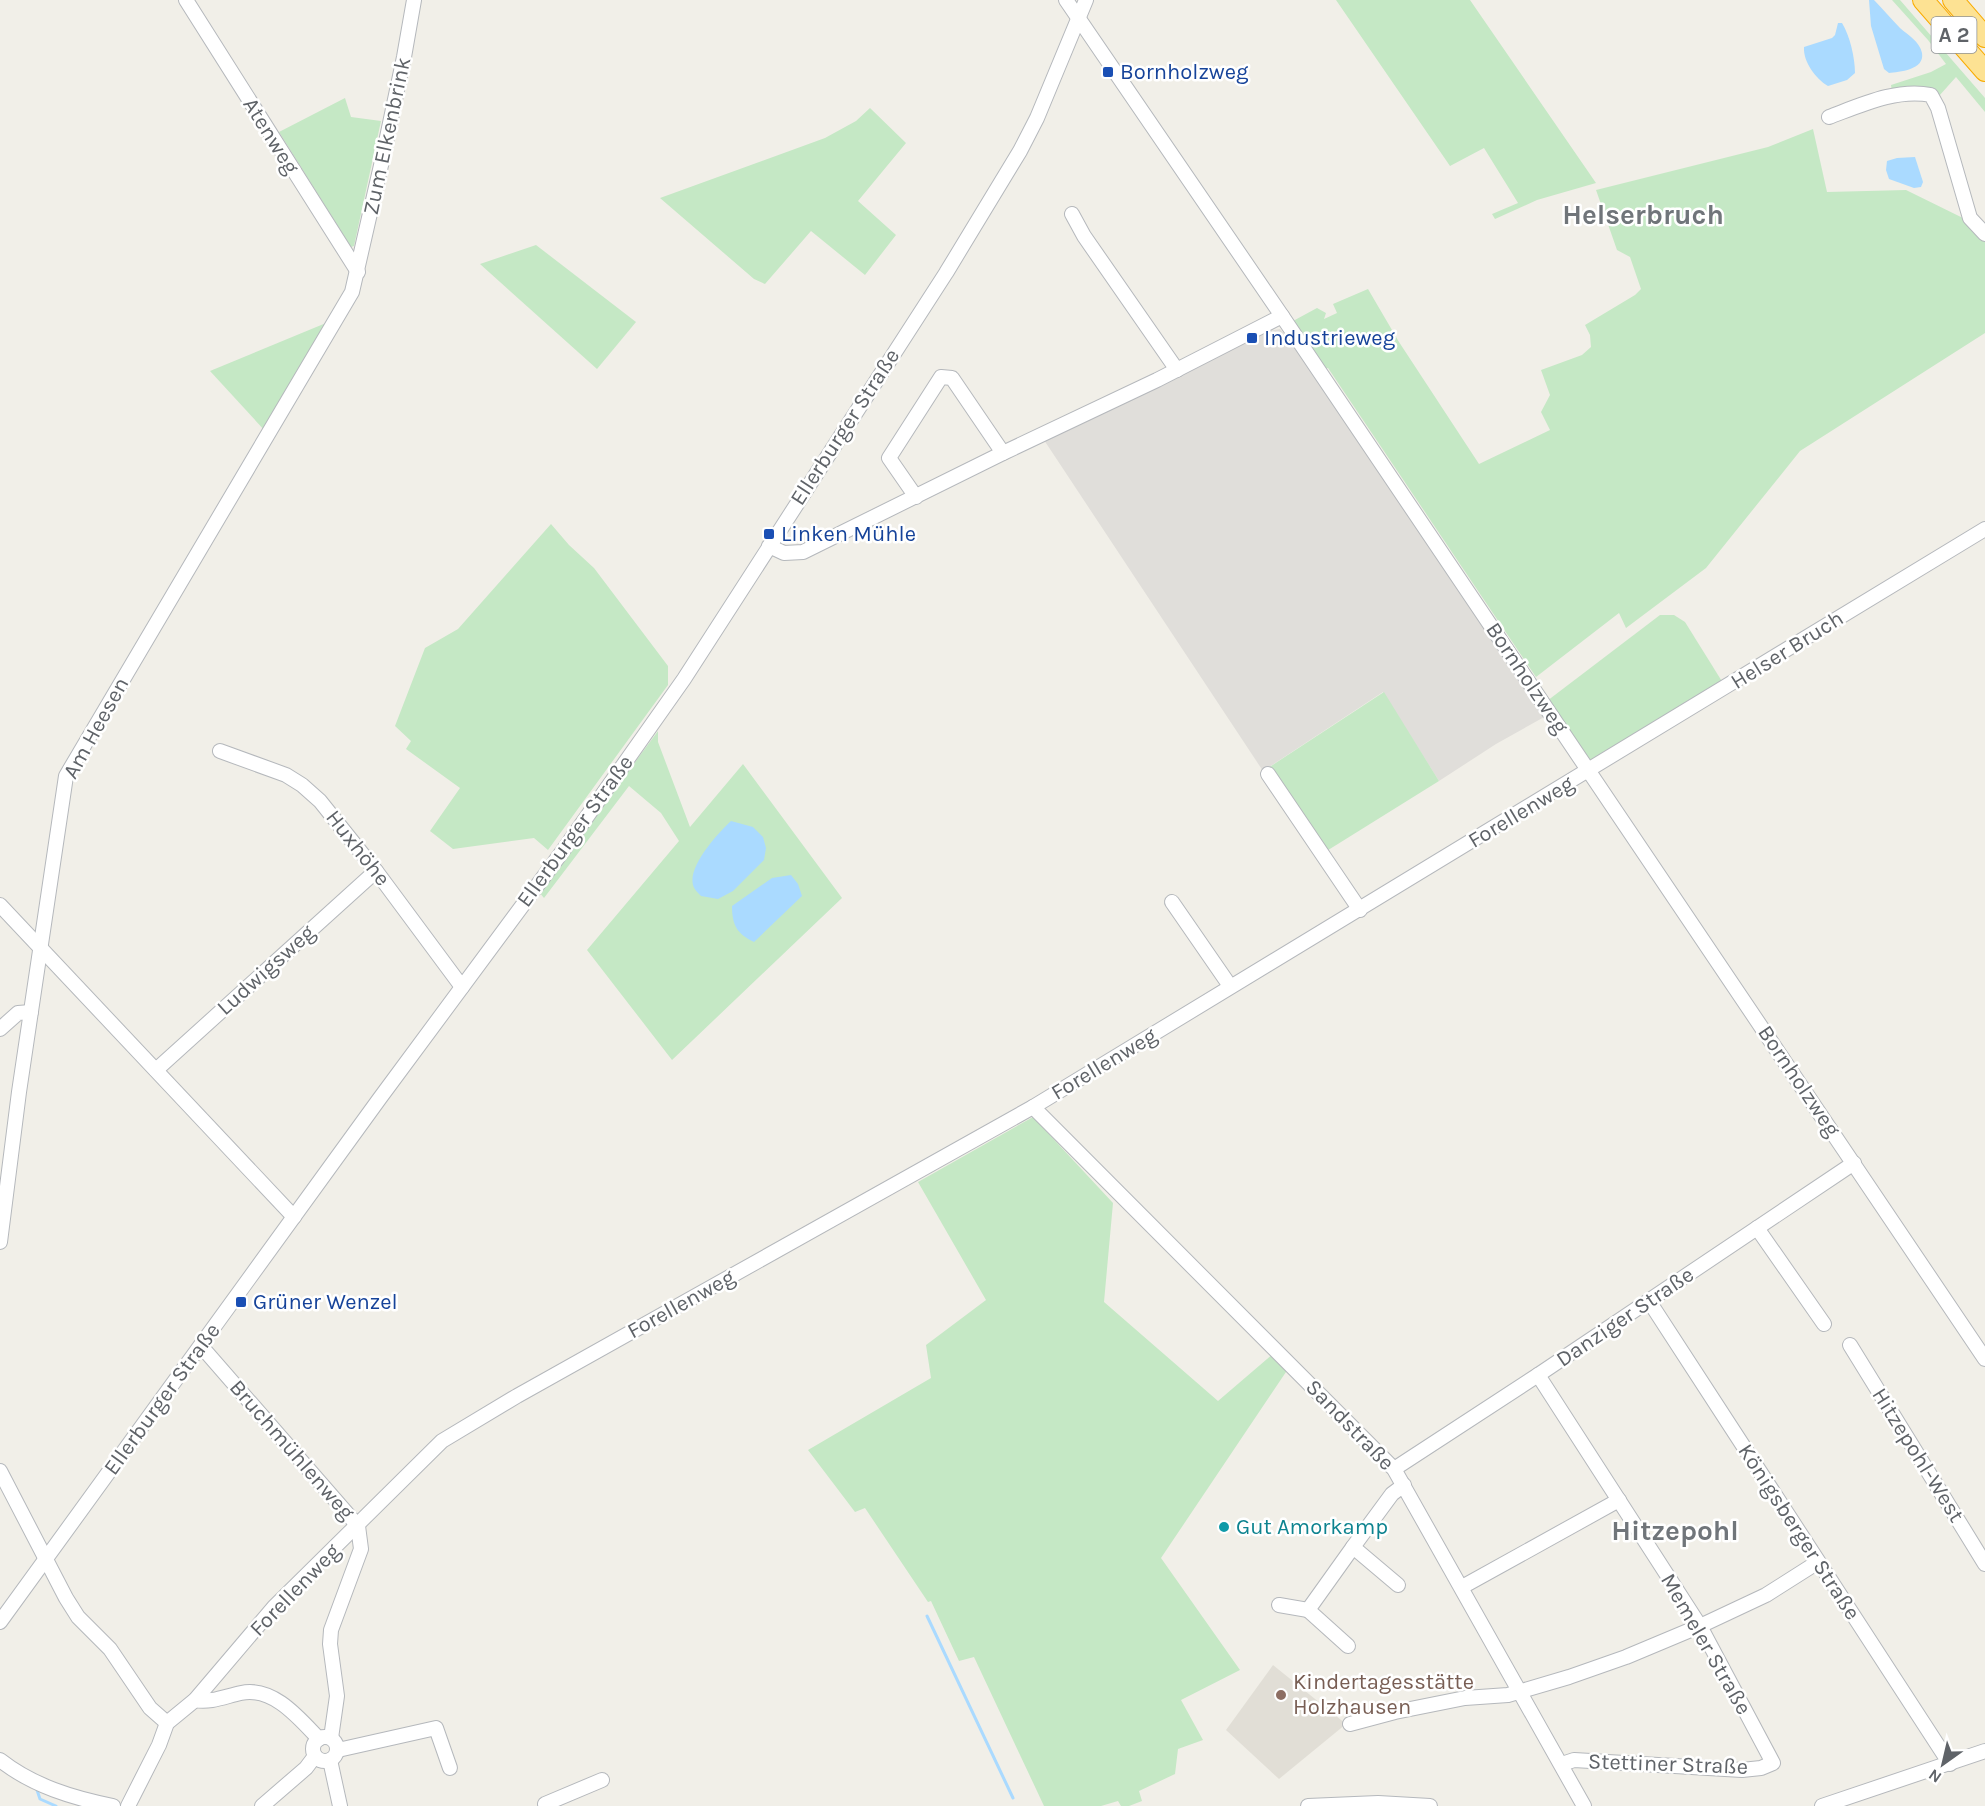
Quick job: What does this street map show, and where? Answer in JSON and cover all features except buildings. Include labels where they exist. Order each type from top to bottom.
[{"type":"highway","name":"A 2","points":[[1923,0],[1985,71]]},
{"type":"highway","name":"A 2","points":[[1953,0],[1985,37]]},
{"type":"street","name":"Atenweg","points":[[186,0],[358,272]]},
{"type":"street","name":"Zum Elkenbrink","points":[[358,272],[414,0]]},
{"type":"street","name":"Bornholzweg","points":[[1066,0],[1590,771],[1985,1359]]},
{"type":"street","name":"Ellerburger Straße","points":[[0,1622],[634,751],[684,679],[946,273],[1020,151],[1030,134],[1086,0]]},
{"type":"street","points":[[1829,117],[1869,102],[1900,94],[1916,92],[1931,95],[1938,108],[1970,218],[1985,234]]},
{"type":"street","points":[[1072,214],[1084,236],[1177,370]]},
{"type":"street","name":"Am Heesen","points":[[0,1242],[66,776],[341,312],[352,292],[358,272]]},
{"type":"street","points":[[769,546],[784,553],[802,552],[1177,370],[1282,316]]},
{"type":"street","points":[[916,497],[889,458],[941,377],[952,378],[1003,453]]},
{"type":"street","name":"Helser Bruch","points":[[1590,771],[1985,530]]},
{"type":"street","name":"Huxhöhe","points":[[220,751],[286,775],[320,801],[376,871],[462,987]]},
{"type":"street","name":"Forellenweg","points":[[167,1723],[195,1700],[274,1607],[442,1441],[458,1430],[1033,1107],[1590,771]]},
{"type":"street","points":[[1268,774],[1360,910]]},
{"type":"street","name":"Ludwigsweg","points":[[156,1070],[376,871]]},
{"type":"street","points":[[1172,902],[1230,987]]},
{"type":"street","points":[[0,905],[294,1217]]},
{"type":"street","points":[[0,1029],[18,1013],[32,1012]]},
{"type":"street","name":"Sandstraße","points":[[1033,1107],[1394,1469],[1584,1806]]},
{"type":"street","name":"Danziger Straße","points":[[1394,1469],[1854,1163]]},
{"type":"street","points":[[1757,1228],[1824,1324]]},
{"type":"street","name":"Königsberger Straße","points":[[1649,1300],[1950,1764]]},
{"type":"street","name":"Bruchmühlenweg","points":[[201,1346],[358,1526],[361,1549],[331,1630],[330,1644],[337,1696],[329,1747],[340,1806]]},
{"type":"street","name":"Hitzepohl-West","points":[[1850,1346],[1985,1564]]},
{"type":"street","name":"Memeler Straße","points":[[1538,1375],[1700,1626],[1773,1763]]},
{"type":"street","points":[[0,1472],[4,1491],[78,1617],[110,1649],[150,1708],[167,1723],[159,1745],[128,1806]]},
{"type":"street","points":[[1308,1610],[1392,1494],[1404,1485]]},
{"type":"street","points":[[1462,1587],[1619,1500]]},
{"type":"street","points":[[1353,1547],[1398,1585]]},
{"type":"street","points":[[1350,1724],[1465,1698],[1521,1692],[1626,1657],[1766,1595],[1818,1562]]},
{"type":"street","points":[[1279,1605],[1308,1610],[1348,1646]]},
{"type":"street","points":[[195,1700],[205,1702],[245,1692],[265,1694],[280,1703],[329,1747]]},
{"type":"street","points":[[262,1806],[306,1768],[315,1756],[314,1745],[329,1747],[436,1728],[450,1768]]},
{"type":"street","points":[[1822,1806],[1985,1751]]},
{"type":"street","points":[[0,1760],[34,1781],[60,1792],[113,1806]]},
{"type":"street","name":"Stettiner Straße","points":[[1562,1764],[1574,1760],[1742,1770],[1761,1768],[1773,1763]]},
{"type":"street","points":[[546,1806],[545,1804],[602,1780]]},
{"type":"street","points":[[1308,1806],[1378,1803],[1430,1806]]},
{"type":"shaded area","points":[[1280,329],[1295,345],[1546,716],[1496,744],[1439,781],[1383,692],[1263,771],[1044,440],[1262,332]]},
{"type":"shaded area","name":"Kindertagesstätte Holzhausen","points":[[1273,1665],[1346,1724],[1279,1779],[1226,1730]]},
{"type":"green space","points":[[1336,0],[1470,0],[1596,183],[1537,200],[1495,219],[1492,214],[1518,203],[1484,148],[1450,166]]},
{"type":"green space","points":[[1892,0],[1900,0],[1985,98],[1985,112],[1956,77],[1939,96],[1928,88],[1892,92],[1891,85],[1931,72],[1946,64]]},
{"type":"green space","points":[[345,98],[351,117],[381,121],[354,246],[351,247],[279,132]]},
{"type":"green space","points":[[870,108],[906,143],[858,201],[896,235],[865,275],[811,231],[765,284],[754,279],[660,198],[825,138],[856,121]]},
{"type":"green space","points":[[1813,129],[1827,192],[1906,190],[1967,220],[1985,241],[1985,333],[1800,451],[1706,568],[1626,628],[1619,613],[1536,677],[1328,368],[1323,369],[1293,321],[1317,308],[1326,313],[1324,319],[1337,313],[1333,304],[1368,289],[1399,342],[1479,464],[1550,430],[1541,412],[1550,395],[1541,370],[1582,355],[1591,347],[1590,335],[1585,325],[1635,295],[1641,289],[1630,257],[1617,250],[1596,190],[1768,147]]},
{"type":"green space","points":[[536,245],[636,322],[597,369],[480,264]]},
{"type":"green space","points":[[326,323],[266,432],[210,371]]},
{"type":"green space","points":[[551,524],[569,545],[594,568],[668,666],[668,685],[548,850],[534,838],[453,849],[430,831],[460,788],[406,749],[411,741],[395,726],[425,648],[458,629]]},
{"type":"green space","points":[[1660,615],[1674,615],[1685,622],[1723,683],[1594,760],[1587,759],[1547,701]]},
{"type":"green space","points":[[1384,692],[1439,781],[1325,852],[1268,768]]},
{"type":"green space","points":[[658,731],[658,742],[690,827],[743,764],[842,898],[672,1060],[587,950],[679,841],[661,813],[629,786],[544,898],[539,892]]},
{"type":"green space","points":[[1033,1117],[1113,1203],[1104,1302],[1218,1401],[1273,1354],[1288,1369],[1161,1558],[1240,1670],[1181,1700],[1203,1740],[1178,1749],[1175,1774],[1139,1791],[1142,1801],[1129,1806],[1121,1806],[1118,1801],[1101,1806],[1044,1806],[974,1657],[959,1661],[931,1601],[928,1602],[865,1508],[855,1512],[808,1450],[931,1378],[926,1345],[986,1300],[918,1182]]},
{"type":"water","points":[[1869,0],[1874,0],[1919,45],[1922,59],[1916,67],[1889,73],[1884,69],[1871,26]]},
{"type":"water","points":[[1838,23],[1842,23],[1850,41],[1855,73],[1847,80],[1828,86],[1811,70],[1804,47],[1832,38]]},
{"type":"water","points":[[1915,157],[1923,182],[1921,187],[1914,188],[1889,179],[1886,170],[1887,161]]},
{"type":"water","points":[[731,821],[753,827],[763,837],[766,848],[764,860],[733,891],[718,899],[701,896],[693,885],[695,869],[705,850]]},
{"type":"water","points":[[791,875],[798,884],[802,896],[754,942],[743,936],[734,924],[732,906],[772,878]]},
{"type":"waterway","points":[[927,1616],[1013,1798]]},
{"type":"waterway","points":[[36,1787],[40,1799],[56,1806]]},
{"type":"place","name":"Bornholzweg","points":[[1108,72]]},
{"type":"place","name":"Industrieweg","points":[[1252,338]]},
{"type":"place","name":"Linken Mühle","points":[[769,534]]},
{"type":"place","name":"Grüner Wenzel","points":[[241,1302]]},
{"type":"place","name":"Gut Amorkamp","points":[[1224,1527]]},
{"type":"place","name":"Kindertagesstätte Holzhausen","points":[[1281,1695]]},
{"type":"district","name":"Helserbruch","points":[[1643,214]]},
{"type":"district","name":"Hitzepohl","points":[[1675,1530]]}]
